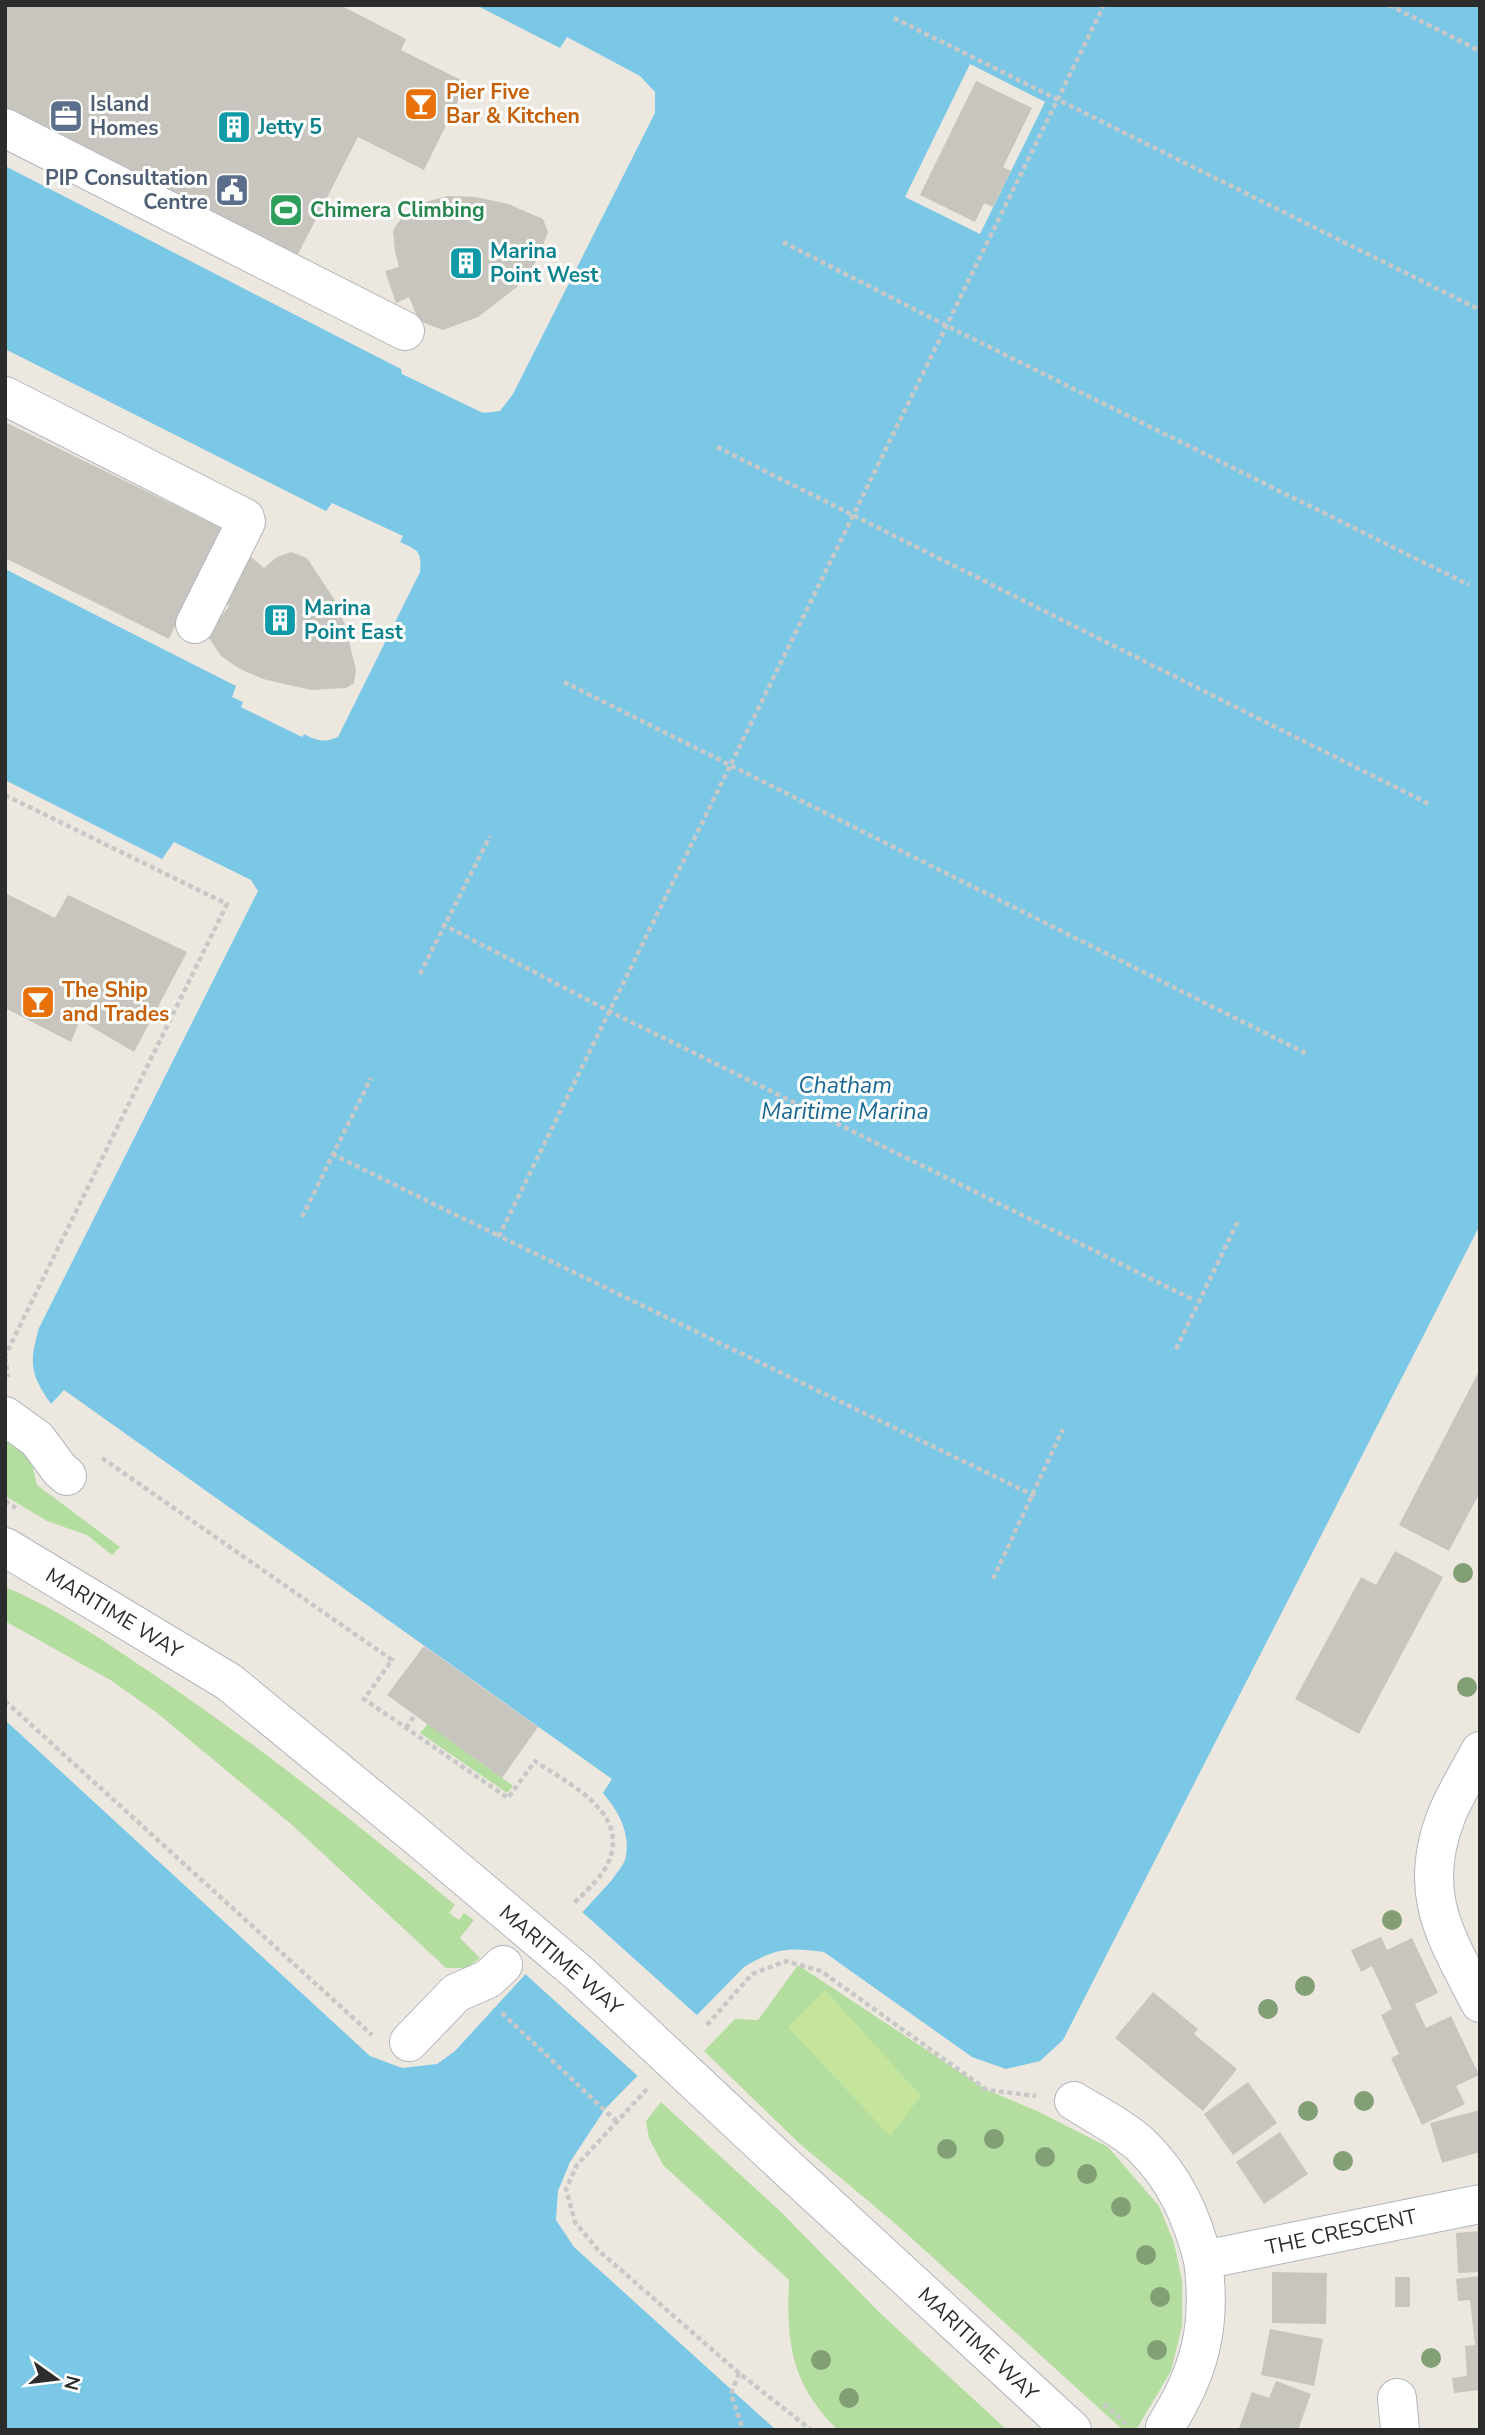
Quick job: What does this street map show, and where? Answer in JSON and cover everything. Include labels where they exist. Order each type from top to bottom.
[{"type":"street","points":[[5,128],[405,331]]},
{"type":"street","points":[[5,396],[245,518],[246,522],[195,624]]},
{"type":"street","points":[[7,1398],[60,1470],[80,1464]]},
{"type":"street","name":"MARITIME WAY","points":[[5,1547],[229,1682],[413,1833],[580,1975],[1072,2430]]},
{"type":"street","points":[[1480,1752],[1444,1823],[1435,1856],[1433,1889],[1445,1934],[1480,2003]]},
{"type":"street","points":[[393,2041],[428,2008],[488,1979],[503,1965]]},
{"type":"street","points":[[1074,2101],[1140,2145],[1164,2170],[1189,2213],[1203,2260],[1207,2298],[1201,2352],[1193,2376],[1165,2427]]},
{"type":"street","name":"THE CRESCENT","points":[[1203,2260],[1480,2204]]},
{"type":"path","points":[[499,1236],[1104,5]]},
{"type":"path","points":[[1390,5],[1480,51]]},
{"type":"path","points":[[894,18],[1480,310]]},
{"type":"path","points":[[783,242],[947,327],[1469,585]]},
{"type":"path","points":[[718,447],[1431,804]]},
{"type":"path","points":[[564,682],[1307,1054]]},
{"type":"path","points":[[5,795],[227,904],[5,1356],[7,1398]]},
{"type":"path","points":[[420,974],[490,836]]},
{"type":"path","points":[[442,924],[611,1012],[1194,1300]]},
{"type":"path","points":[[302,1217],[372,1077]]},
{"type":"path","points":[[332,1154],[1035,1496]]},
{"type":"path","points":[[1175,1349],[1239,1219]]},
{"type":"path","points":[[993,1579],[1063,1429]]},
{"type":"path","points":[[80,1464],[129,1475],[392,1660],[364,1699],[508,1798],[535,1761],[594,1803],[609,1820],[613,1841],[609,1862],[574,1903]]},
{"type":"path","points":[[5,1701],[393,2041]]},
{"type":"path","points":[[406,1728],[415,1715]]},
{"type":"path","points":[[707,2025],[752,1974],[786,1961],[821,1970],[987,2090],[1074,2101]]},
{"type":"path","points":[[496,2007],[616,2121]]},
{"type":"path","points":[[650,2085],[578,2165],[566,2189],[575,2222],[598,2250],[739,2373],[811,2430]]},
{"type":"path","points":[[739,2373],[731,2394],[743,2430]]},
{"type":"green space","points":[[5,1435],[30,1456],[37,1485],[120,1547],[112,1555],[87,1535],[47,1521],[5,1496]]},
{"type":"green space","points":[[5,1587],[64,1616],[156,1676],[271,1758],[455,1905],[449,1913],[459,1920],[464,1913],[474,1920],[460,1938],[480,1958],[466,1968],[446,1968],[291,1824],[157,1713],[112,1681],[5,1621]]},
{"type":"green space","points":[[428,1724],[513,1786],[507,1793],[420,1733]]},
{"type":"green space","points":[[798,1965],[987,2090],[1037,2111],[1108,2147],[1159,2206],[1174,2243],[1182,2280],[1182,2326],[1171,2371],[1136,2430],[1123,2430],[897,2225],[800,2144],[704,2051],[735,2019],[758,2020]]},
{"type":"green space","points":[[825,1990],[921,2096],[890,2136],[788,2027]]},
{"type":"green space","points":[[661,2102],[781,2212],[879,2312],[1007,2430],[838,2430],[810,2396],[795,2361],[789,2323],[789,2280],[663,2165],[649,2138],[646,2121]]},
{"type":"water","name":"Chatham Maritime Marina","points":[[476,5],[1480,5],[1480,1225],[1063,2040],[1040,2061],[1006,2069],[972,2057],[824,1952],[782,1951],[744,1967],[605,2109],[570,2162],[558,2191],[556,2220],[574,2247],[776,2430],[5,2430],[5,1720],[370,2056],[402,2068],[437,2064],[455,2051],[612,1880],[626,1856],[626,1838],[622,1822],[603,1793],[612,1779],[64,1390],[51,1404],[33,1368],[39,1328],[258,891],[251,880],[174,842],[162,859],[5,780],[5,569],[236,686],[232,697],[243,702],[241,707],[302,737],[304,734],[325,741],[338,737],[420,572],[420,565],[418,552],[400,542],[403,536],[332,503],[326,511],[5,349],[5,166],[401,369],[402,374],[483,413],[500,411],[513,394],[655,113],[655,92],[640,76],[567,37],[560,48]]},
{"type":"pier","points":[[970,64],[1045,102],[980,234],[905,197]]},
{"type":"pier","points":[[580,1910],[699,2017],[640,2078],[523,1972]]},
{"type":"building","name":"Jetty 5","points":[[5,5],[340,5],[406,39],[401,50],[467,83],[424,170],[358,137],[293,264],[5,118]]},
{"type":"building","points":[[976,81],[1032,108],[1003,167],[1011,171],[993,207],[984,203],[975,222],[920,195]]},
{"type":"building","name":"Marina Point West","points":[[448,196],[476,197],[508,204],[543,219],[548,232],[538,259],[517,287],[478,317],[443,330],[419,321],[409,297],[396,303],[385,271],[399,267],[393,230],[403,216],[418,204]]},
{"type":"building","points":[[5,422],[221,528],[169,639],[5,558]]},
{"type":"building","name":"Marina Point East","points":[[291,552],[307,558],[336,602],[345,625],[356,670],[354,683],[346,688],[311,690],[263,679],[240,669],[221,656],[209,638],[212,628],[229,606],[218,596],[251,557],[264,568],[277,557]]},
{"type":"building","points":[[5,893],[55,918],[68,895],[187,952],[134,1052],[80,1020],[71,1042],[5,1008]]},
{"type":"building","points":[[1480,1369],[1480,1492],[1449,1551],[1399,1525]]},
{"type":"building","points":[[1395,1551],[1443,1577],[1359,1734],[1295,1699],[1361,1577],[1376,1585]]},
{"type":"building","points":[[424,1646],[538,1727],[502,1778],[387,1695]]},
{"type":"building","points":[[1381,1937],[1387,1950],[1412,1938],[1438,1993],[1415,2004],[1426,2028],[1451,2016],[1479,2075],[1456,2086],[1465,2104],[1422,2125],[1391,2058],[1399,2054],[1381,2015],[1392,2009],[1372,1966],[1361,1972],[1351,1950]]},
{"type":"building","points":[[1153,1992],[1198,2029],[1194,2034],[1237,2069],[1203,2111],[1115,2038]]},
{"type":"building","points":[[1248,2082],[1277,2123],[1233,2155],[1204,2114]]},
{"type":"building","points":[[1480,2110],[1480,2152],[1442,2163],[1430,2123]]},
{"type":"building","points":[[1280,2132],[1308,2174],[1264,2204],[1236,2162]]},
{"type":"building","points":[[1480,2231],[1480,2272],[1458,2273],[1456,2233]]},
{"type":"building","points":[[1272,2272],[1327,2273],[1326,2324],[1272,2323]]},
{"type":"building","points":[[1480,2276],[1480,2390],[1454,2393],[1452,2378],[1467,2376],[1465,2346],[1475,2345],[1470,2300],[1458,2301],[1456,2279]]},
{"type":"building","points":[[1395,2277],[1410,2277],[1410,2307],[1395,2307]]},
{"type":"building","points":[[1270,2329],[1323,2339],[1314,2386],[1261,2375]]},
{"type":"building","points":[[1276,2381],[1311,2394],[1298,2430],[1239,2428],[1252,2392],[1269,2398]]},
{"type":"place","name":"Pier Five Bar & Kitchen","points":[[421,104]]},
{"type":"place","name":"Island Homes","points":[[66,116]]},
{"type":"place","name":"Jetty 5","points":[[234,127]]},
{"type":"place","name":"PIP Consultation Centre","points":[[232,190]]},
{"type":"place","name":"Chimera Climbing","points":[[286,210]]},
{"type":"place","name":"Marina Point West","points":[[466,263]]},
{"type":"place","name":"Marina Point East","points":[[280,620]]},
{"type":"place","name":"The Ship and Trades","points":[[38,1002]]}]
